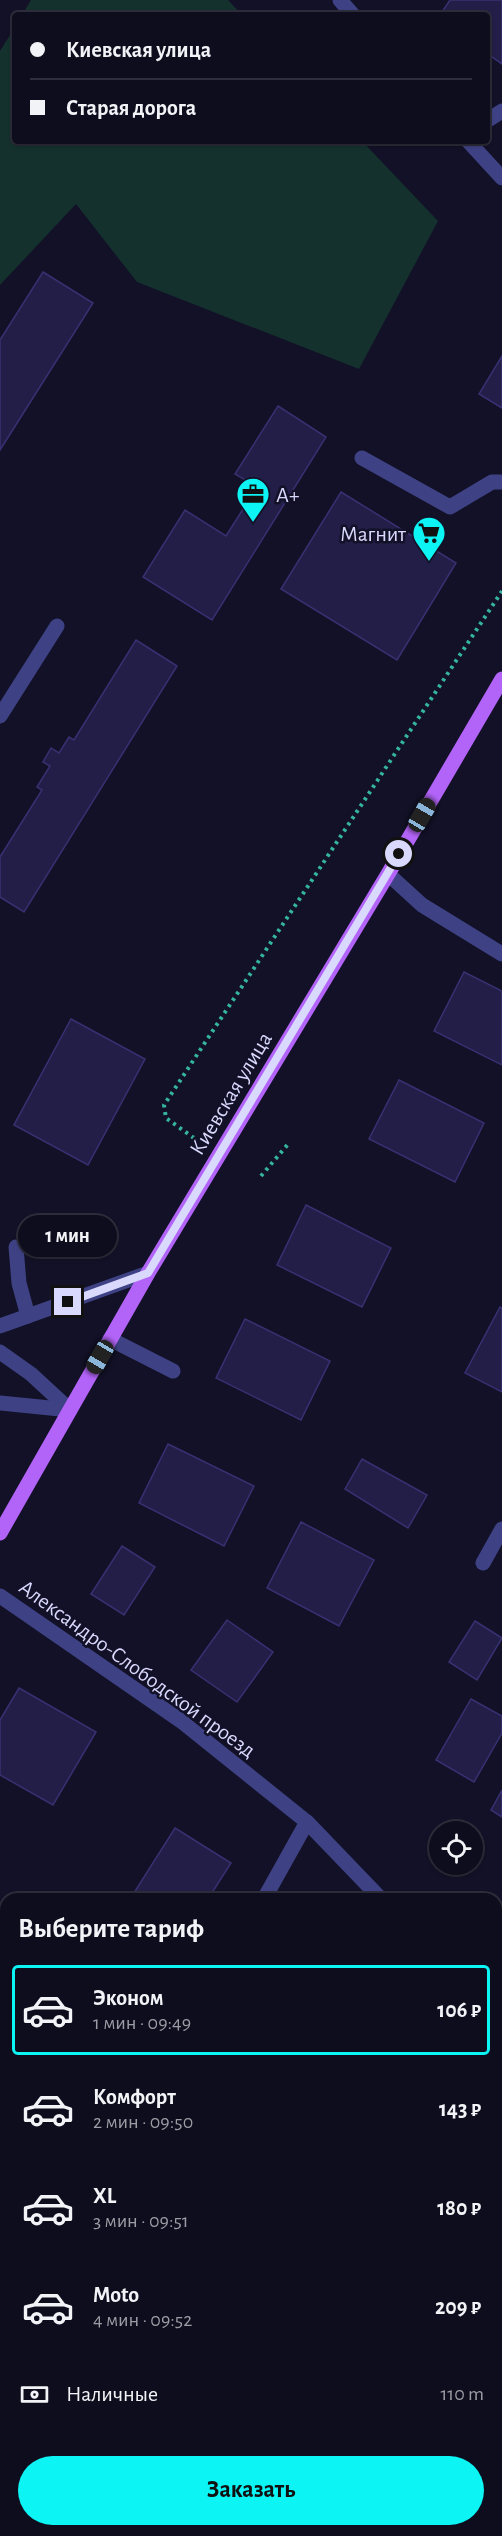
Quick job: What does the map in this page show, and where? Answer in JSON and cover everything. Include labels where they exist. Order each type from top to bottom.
[{"type":"main road","name":"Киевская улица","points":[[0,1531],[148,1273],[388,874],[502,679]]},
{"type":"street","points":[[340,0],[350,12]]},
{"type":"street","points":[[471,144],[502,178]]},
{"type":"street","points":[[362,458],[450,507],[492,482],[502,482]]},
{"type":"street","points":[[0,716],[57,626]]},
{"type":"street","points":[[388,874],[422,905],[502,954]]},
{"type":"street","points":[[16,1247],[19,1283],[28,1316]]},
{"type":"street","points":[[0,1326],[148,1273]]},
{"type":"street","points":[[110,1339],[173,1371]]},
{"type":"street","points":[[0,1352],[31,1374],[70,1410]]},
{"type":"street","points":[[0,1403],[70,1410]]},
{"type":"street","points":[[483,1563],[502,1529]]},
{"type":"street","name":"Александро-Слободской проезд","points":[[0,1596],[181,1720],[307,1822],[375,1893]]},
{"type":"street","points":[[267,1893],[307,1822]]},
{"type":"path","points":[[194,1138],[166,1119],[164,1106],[502,591]]},
{"type":"path","points":[[261,1176],[289,1143]]},
{"type":"green space","points":[[31,0],[228,0],[239,12],[24,12]]},
{"type":"green space","points":[[12,32],[12,144],[365,144],[438,221],[359,369],[137,282],[76,204],[0,285],[0,51]]},
{"type":"building","points":[[450,0],[502,0],[502,64],[490,55],[490,12],[442,12]]},
{"type":"building","points":[[43,272],[93,303],[0,450],[0,340]]},
{"type":"building","points":[[502,356],[502,408],[479,394]]},
{"type":"building","name":"А+","points":[[278,406],[326,437],[212,620],[143,577],[185,510],[226,536],[257,487],[235,474]]},
{"type":"building","points":[[341,492],[456,563],[397,660],[281,589]]},
{"type":"building","points":[[136,640],[177,666],[24,912],[0,897],[0,857],[42,790],[37,787],[50,766],[43,762],[51,748],[59,753],[69,737],[74,740]]},
{"type":"building","points":[[464,972],[502,991],[502,1065],[434,1031]]},
{"type":"building","points":[[71,1019],[145,1059],[88,1165],[14,1125]]},
{"type":"building","points":[[399,1080],[484,1123],[455,1182],[369,1139]]},
{"type":"building","points":[[306,1205],[391,1248],[362,1307],[277,1265]]},
{"type":"building","points":[[500,1307],[502,1308],[502,1392],[465,1373]]},
{"type":"building","points":[[245,1319],[330,1361],[301,1420],[216,1378]]},
{"type":"building","points":[[168,1444],[254,1486],[224,1546],[139,1503]]},
{"type":"building","points":[[362,1459],[427,1495],[408,1528],[345,1489]]},
{"type":"building","points":[[301,1522],[374,1560],[339,1626],[267,1588]]},
{"type":"building","points":[[122,1546],[155,1567],[124,1615],[91,1594]]},
{"type":"building","points":[[227,1620],[273,1652],[237,1702],[191,1670]]},
{"type":"building","points":[[475,1621],[502,1638],[477,1680],[449,1662]]},
{"type":"building","points":[[19,1688],[96,1732],[53,1805],[0,1775],[0,1720]]},
{"type":"building","points":[[471,1699],[502,1716],[502,1733],[474,1782],[436,1760]]},
{"type":"building","points":[[502,1790],[502,1817],[491,1810]]},
{"type":"building","points":[[175,1828],[231,1863],[212,1893],[134,1893]]},
{"type":"place","name":"А+","points":[[253,523]]},
{"type":"place","name":"Магнит","points":[[429,562]]},
{"type":"route","points":[[68,1302],[148,1273],[399,854]]}]
